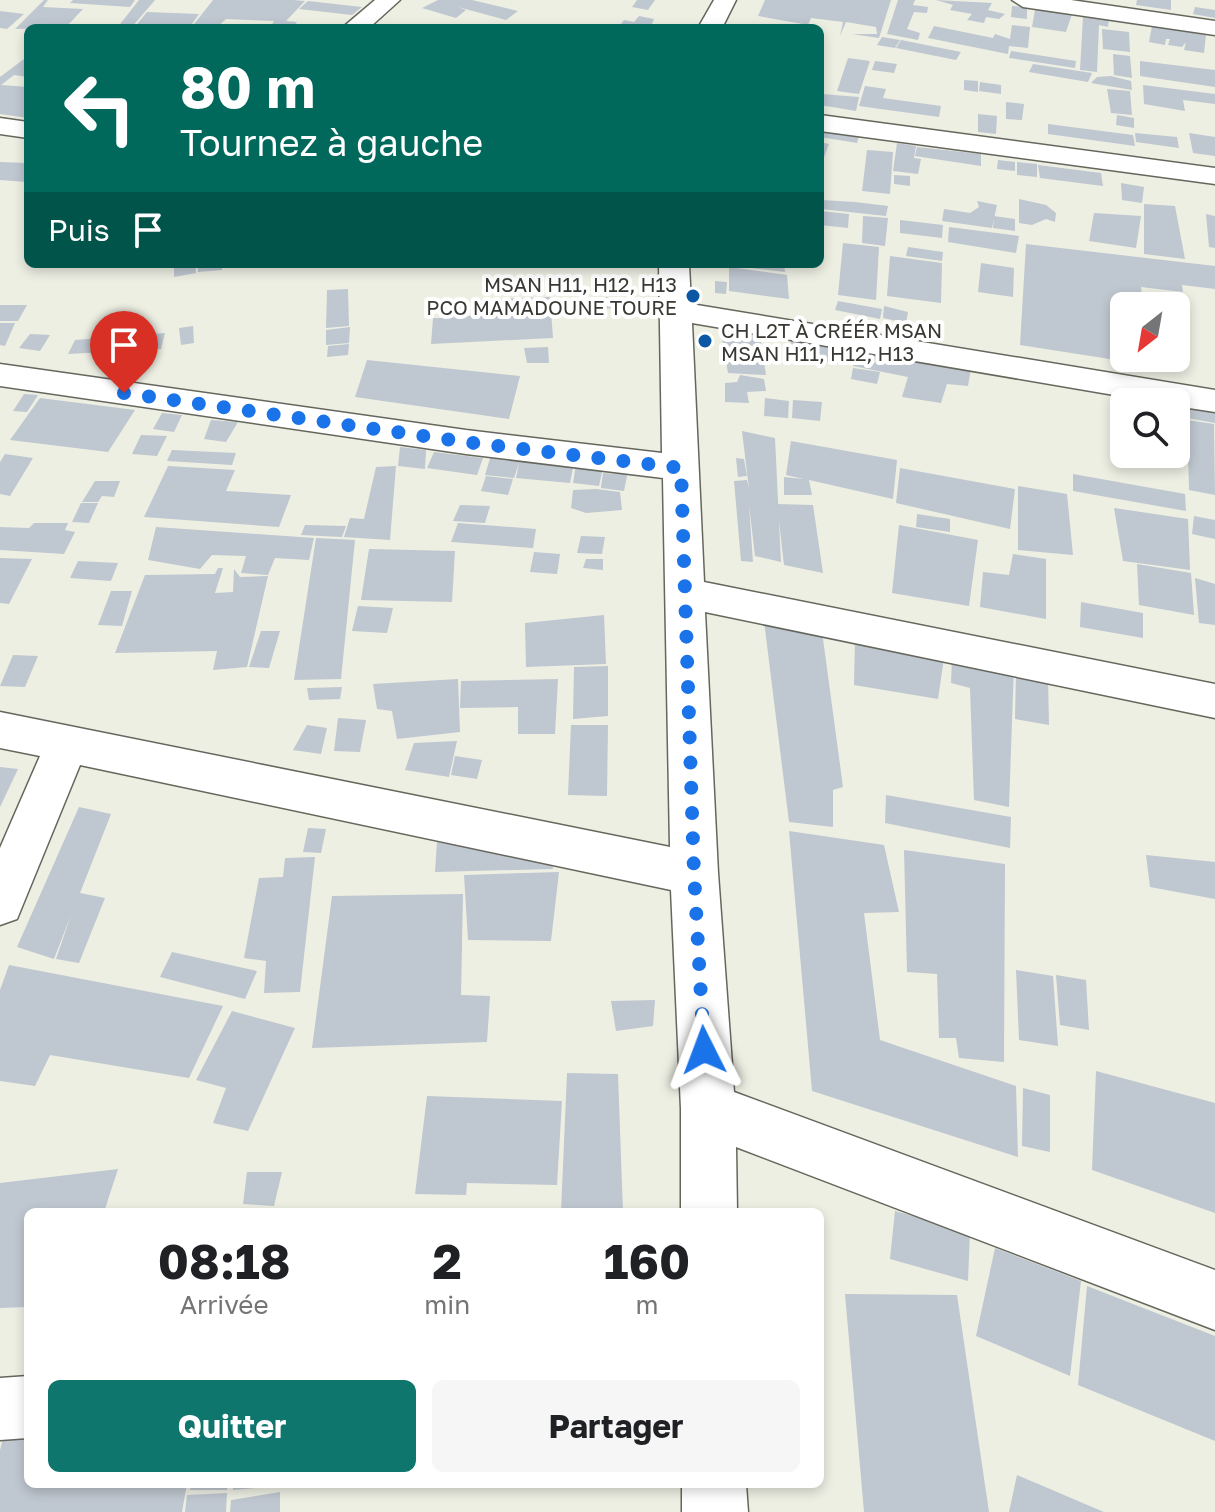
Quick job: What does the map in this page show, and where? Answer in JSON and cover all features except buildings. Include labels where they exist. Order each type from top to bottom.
[{"type":"street","points":[[381,0],[389,0]]},
{"type":"street","points":[[359,24],[389,0]]},
{"type":"street","points":[[712,24],[725,0]]},
{"type":"street","points":[[1023,0],[1215,28]]},
{"type":"street","points":[[824,124],[1215,176]]},
{"type":"street","points":[[0,126],[24,129]]},
{"type":"street","points":[[674,268],[694,873],[708,1109],[709,1208]]},
{"type":"street","points":[[676,311],[1215,401]]},
{"type":"street","points":[[0,375],[466,442],[681,468]]},
{"type":"street","points":[[685,593],[1215,701]]},
{"type":"street","points":[[0,730],[694,873]]},
{"type":"street","points":[[0,903],[67,744]]},
{"type":"street","points":[[708,1109],[1215,1300]]},
{"type":"street","points":[[0,1409],[24,1407]]},
{"type":"street","points":[[714,1488],[715,1512]]},
{"type":"place","name":"MSAN H11, H12, H13 PCO MAMADOUNE TOURE","points":[[693,296]]},
{"type":"place","name":"CH L2T À CRÉÉR MSAN MSAN H11, H12, H13","points":[[705,341]]},
{"type":"route","points":[[124,393],[466,442],[681,468],[694,873],[704,1050]]}]
